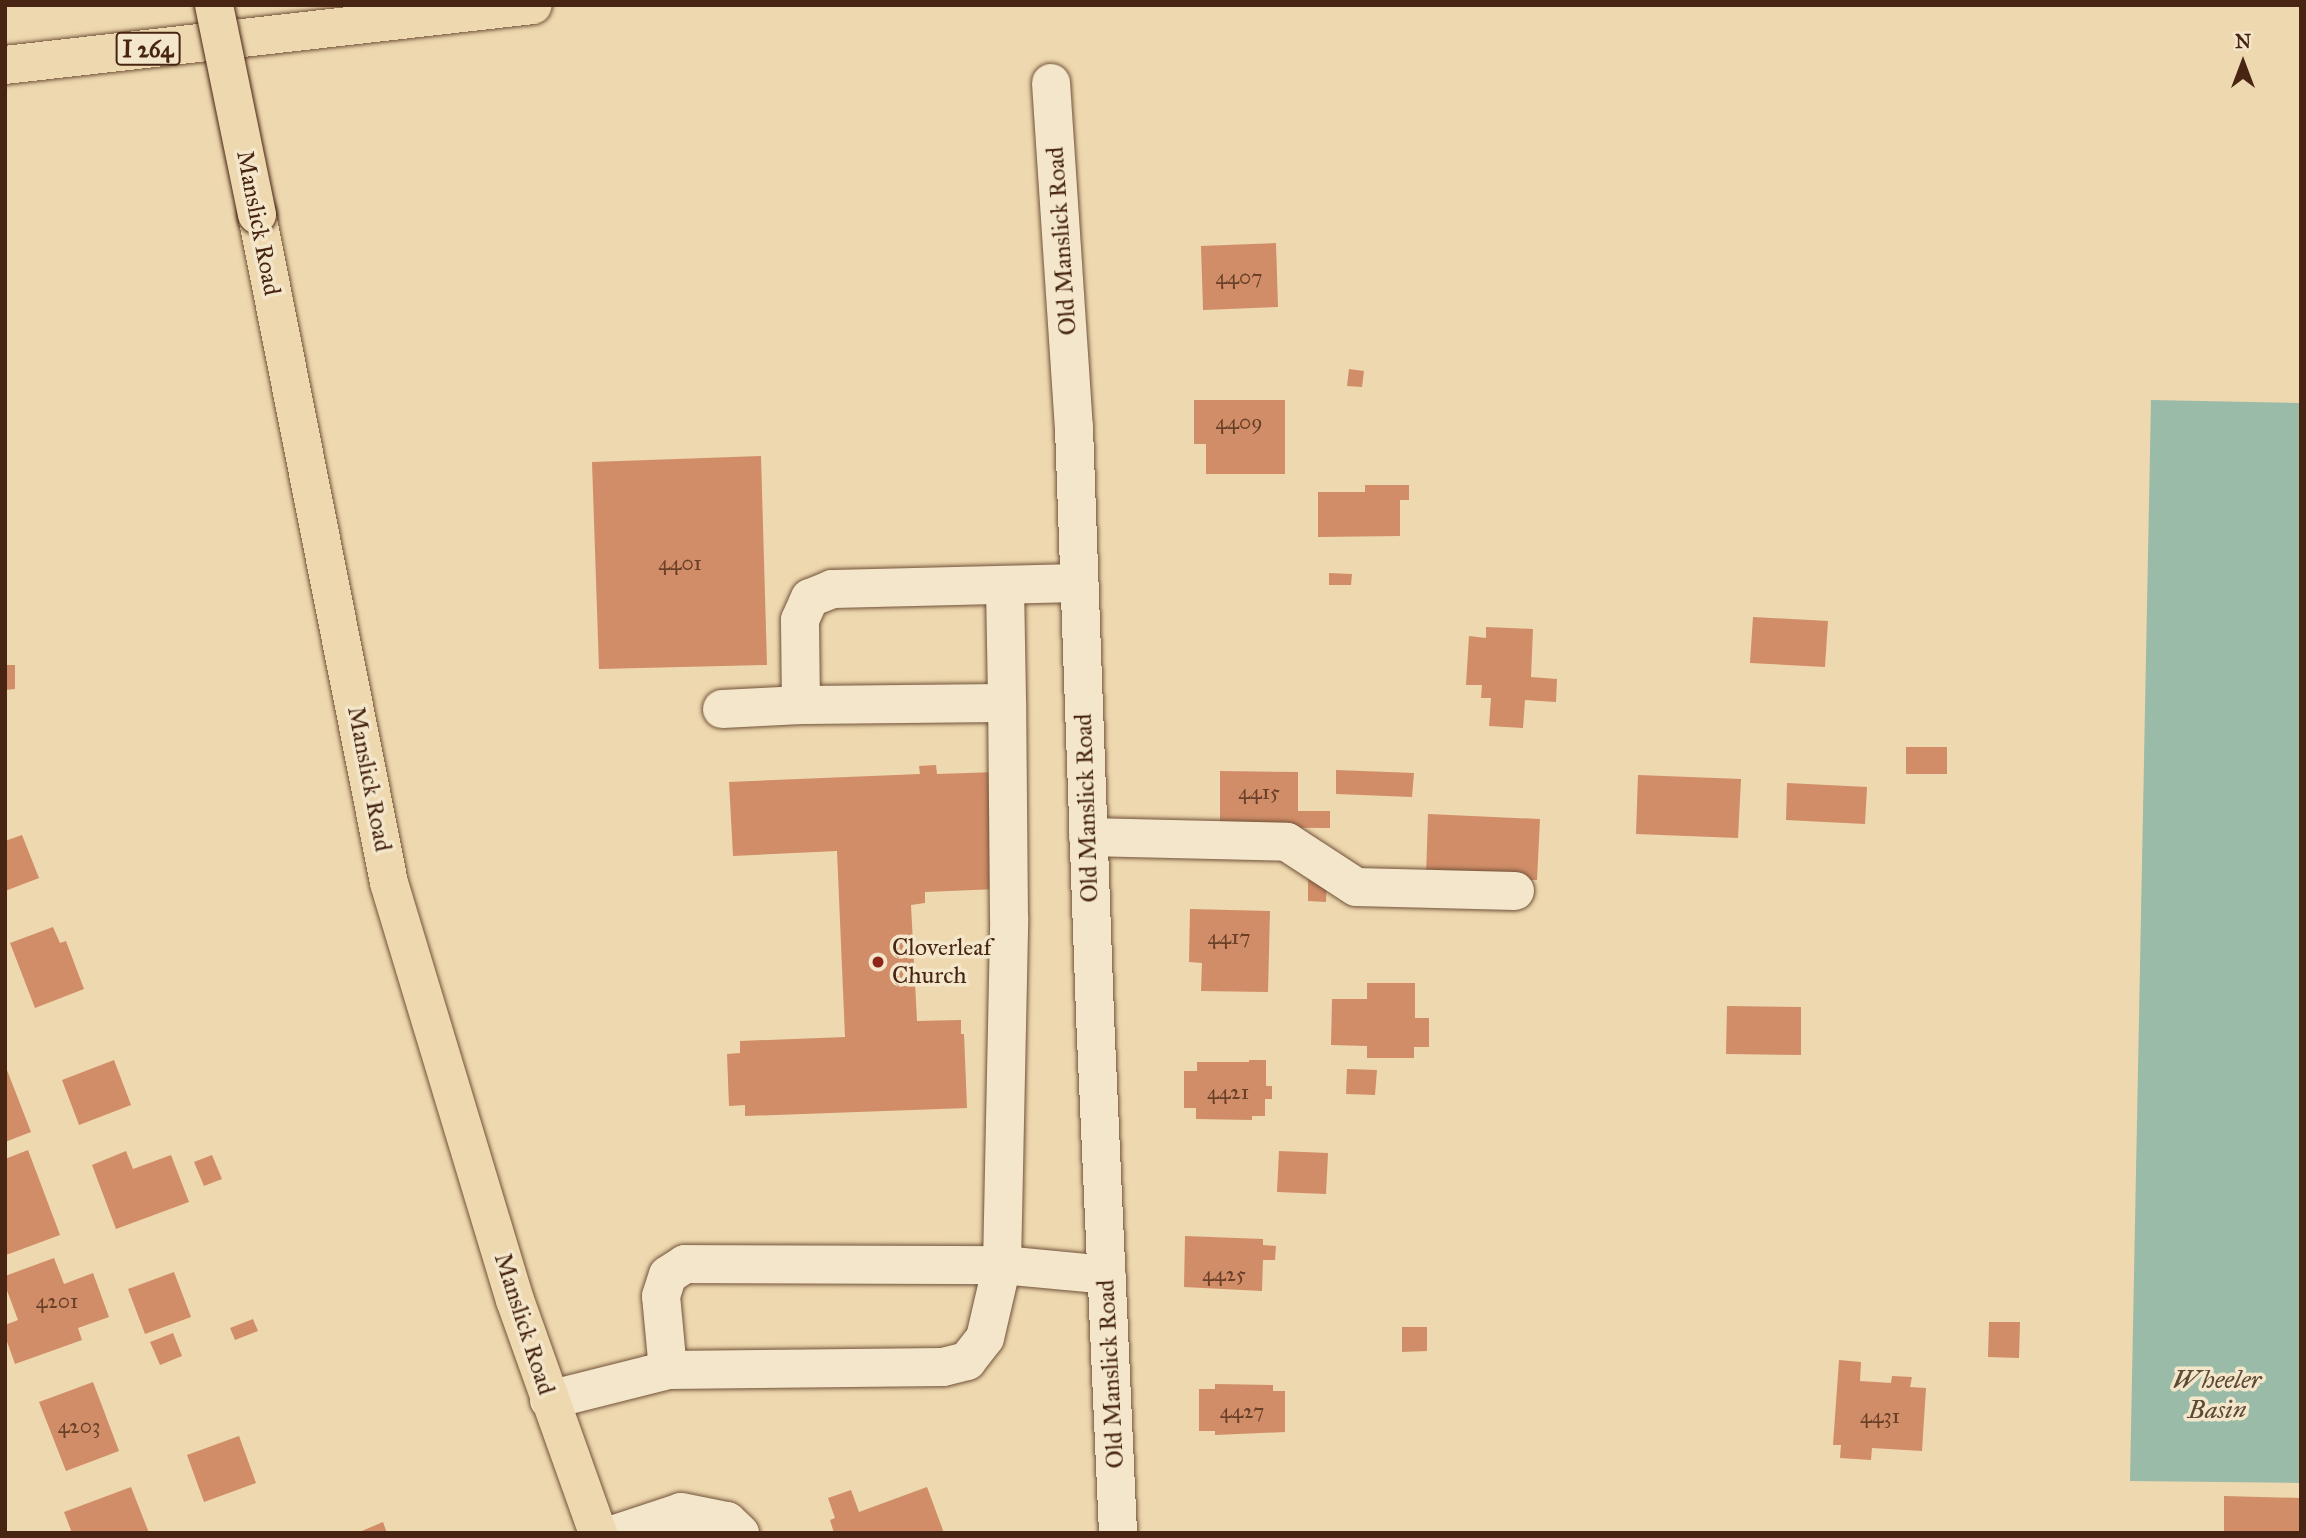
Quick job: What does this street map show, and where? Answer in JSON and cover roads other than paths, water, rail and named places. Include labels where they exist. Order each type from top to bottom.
[{"type":"main road","name":"Manslick Road","points":[[214,5],[389,883],[515,1300],[598,1533]]},
{"type":"main road","name":"I 264","points":[[5,65],[533,5]]},
{"type":"street","name":"Old Manslick Road","points":[[1051,83],[1074,428],[1088,837],[1118,1533]]},
{"type":"street","points":[[801,705],[800,620],[810,598],[832,589],[1079,583]]},
{"type":"street","points":[[549,1400],[668,1370],[943,1367],[967,1361],[985,1338],[1002,1265],[1009,918],[1005,584]]},
{"type":"street","points":[[722,709],[801,705],[1007,703]]},
{"type":"street","points":[[1088,837],[1287,842],[1356,887],[1515,891]]},
{"type":"street","points":[[668,1370],[661,1296],[668,1275],[685,1264],[1002,1265],[1107,1275]]},
{"type":"street","points":[[618,1533],[681,1512],[727,1521],[740,1533]]},
{"type":"water","name":"Wheeler Basin","points":[[2151,400],[2301,403],[2301,1483],[2130,1481]]},
{"type":"place","name":"Cloverleaf Church","points":[[878,962]]}]
